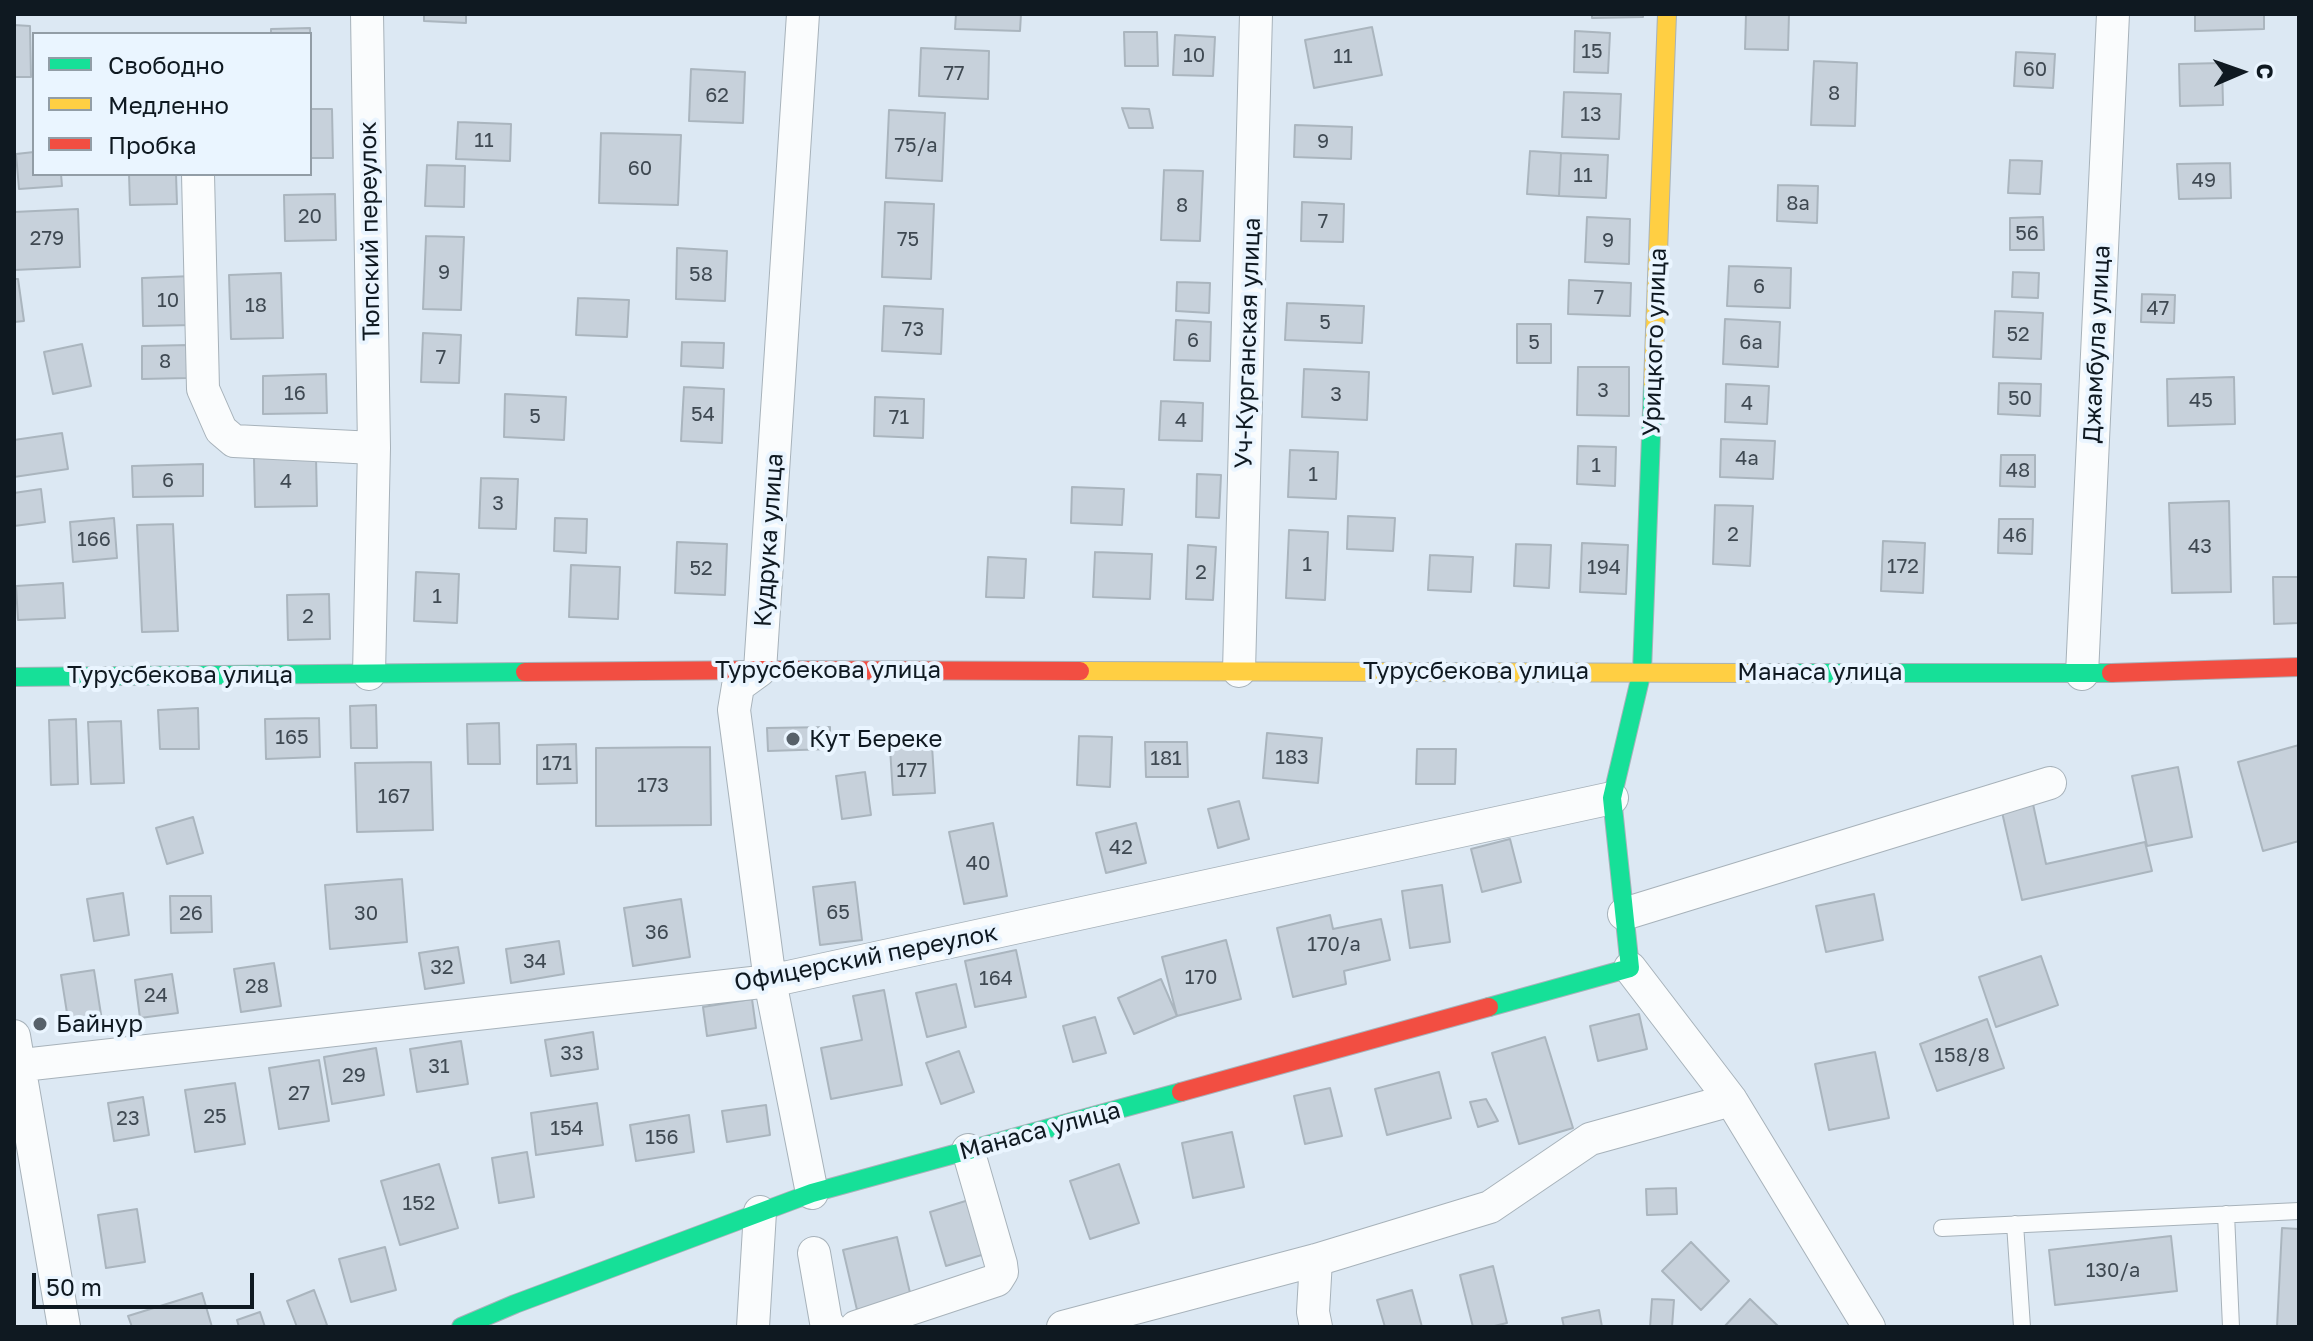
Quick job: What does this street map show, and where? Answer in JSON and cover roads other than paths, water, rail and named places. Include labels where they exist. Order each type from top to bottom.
[{"type":"street","name":"Тюпский переулок","points":[[367,14],[374,448],[369,674]]},
{"type":"street","name":"Кудрука улица","points":[[760,670],[803,14]]},
{"type":"street","name":"Уч-Курганская улица","points":[[1239,671],[1256,14]]},
{"type":"street","name":"Урицкого улица","points":[[1642,671],[1667,14]]},
{"type":"street","name":"Джамбула улица","points":[[2082,674],[2113,14]]},
{"type":"street","points":[[198,176],[203,389],[221,430],[234,441],[374,448]]},
{"type":"street","name":"Манаса улица","points":[[1642,671],[2082,674],[2299,667]]},
{"type":"street","points":[[760,670],[738,686],[734,710],[770,981],[812,1193]]},
{"type":"street","name":"Турусбекова улица","points":[[14,677],[760,670],[1642,671]]},
{"type":"street","points":[[1642,671],[1612,798],[1630,968],[1731,1100],[1869,1327]]},
{"type":"street","points":[[1624,914],[2050,783]]},
{"type":"street","name":"Офицерский переулок","points":[[15,1056],[770,981],[1612,798]]},
{"type":"street","name":"Манаса улица","points":[[461,1327],[812,1193],[1630,968]]},
{"type":"street","points":[[15,1056],[64,1327]]},
{"type":"street","points":[[1063,1327],[1316,1260],[1490,1207],[1590,1139],[1731,1100]]},
{"type":"street","points":[[856,1327],[997,1280],[1002,1272],[1001,1264],[968,1150]]},
{"type":"street","points":[[753,1327],[760,1212]]},
{"type":"street","points":[[814,1253],[826,1322],[830,1327]]},
{"type":"street","points":[[1316,1260],[1313,1312],[1316,1327]]},
{"type":"lane","points":[[1942,1228],[2299,1211]]},
{"type":"lane","points":[[2226,1214],[2231,1327]]},
{"type":"lane","points":[[2015,1224],[2022,1327]]},
{"type":"place","name":"Кут Береке","points":[[793,739]]},
{"type":"place","name":"Байнур","points":[[40,1024]]}]
